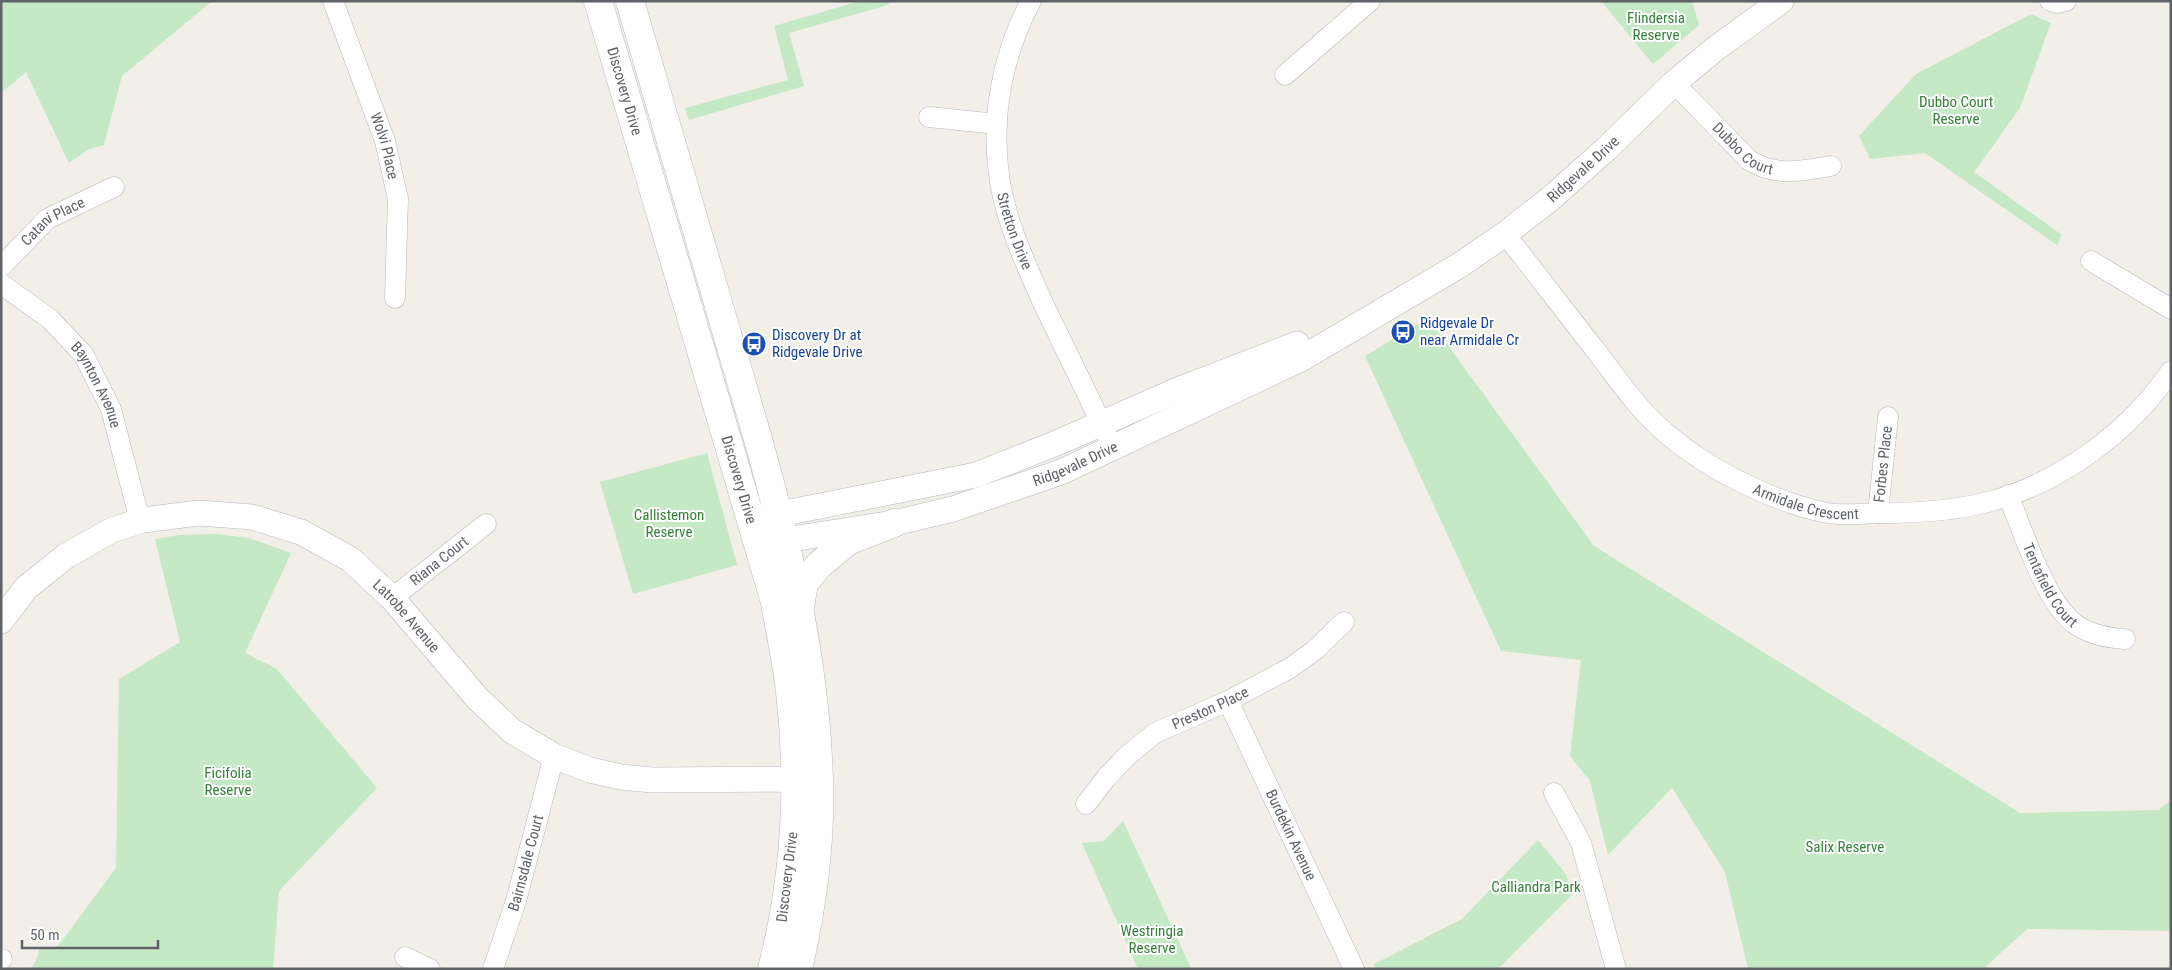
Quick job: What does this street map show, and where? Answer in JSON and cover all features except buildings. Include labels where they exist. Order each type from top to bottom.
[{"type":"main road","name":"Discovery Drive","points":[[598,1],[750,520],[772,544],[800,608],[814,700],[807,780],[772,969]]},
{"type":"main road","name":"Discovery Drive","points":[[630,1],[778,513],[772,544],[775,602],[807,780],[814,873],[798,969]]},
{"type":"main road","points":[[800,608],[804,583],[819,565],[848,541],[894,523]]},
{"type":"street","name":"Wolvi Place","points":[[333,1],[385,142],[398,199],[395,298]]},
{"type":"street","name":"Stretton Drive","points":[[1031,1],[1010,47],[1002,83],[997,124],[998,167],[1003,197],[1026,266],[1112,447]]},
{"type":"street","points":[[1285,74],[1370,1]]},
{"type":"street","name":"Ridgevale Drive","points":[[772,544],[894,523],[953,509],[1061,472],[1301,359],[1460,265],[1505,234],[1550,199],[1674,83],[1715,49],[1782,1]]},
{"type":"street","points":[[2050,1],[2057,3],[2066,1]]},
{"type":"street","name":"Dubbo Court","points":[[1674,83],[1749,160],[1761,168],[1792,173],[1831,166]]},
{"type":"street","points":[[929,117],[997,124]]},
{"type":"street","name":"Catani Place","points":[[1,267],[47,218],[114,187]]},
{"type":"street","name":"Armidale Crescent","points":[[1505,234],[1624,388],[1657,425],[1688,450],[1726,474],[1757,489],[1828,513],[1919,513],[1957,508],[2008,495],[2047,479],[2096,448],[2120,428],[2160,387],[2171,371]]},
{"type":"street","points":[[2091,261],[2171,309]]},
{"type":"street","name":"Baynton Avenue","points":[[1,284],[50,319],[83,354],[110,409],[140,521]]},
{"type":"street","name":"Ridgevale Drive","points":[[750,520],[976,475],[1178,390],[1369,318]]},
{"type":"street","name":"Forbes Place","points":[[1878,513],[1888,417]]},
{"type":"street","name":"Tentafield Court","points":[[2008,495],[2042,577],[2060,610],[2076,625],[2085,630],[2109,638],[2125,639]]},
{"type":"street","name":"Latrobe Avenue","points":[[1,621],[26,588],[66,556],[112,530],[140,521],[199,513],[252,517],[301,532],[350,560],[392,598],[478,699],[512,731],[554,756],[590,770],[622,777],[644,779],[807,780]]},
{"type":"street","name":"Riana Court","points":[[392,598],[486,524]]},
{"type":"street","name":"Preston Place","points":[[1086,804],[1106,778],[1127,756],[1155,733],[1228,701],[1290,668],[1315,650],[1344,622]]},
{"type":"street","name":"Burdekin Avenue","points":[[1228,701],[1354,969]]},
{"type":"street","name":"Bairnsdale Court","points":[[493,969],[516,901],[554,756]]},
{"type":"street","points":[[1554,793],[1581,843],[1616,969]]},
{"type":"street","points":[[405,957],[430,969]]},
{"type":"green space","points":[[1,1],[212,1],[122,76],[104,145],[89,149],[69,163],[26,72],[1,93]]},
{"type":"green space","points":[[860,1],[890,1],[888,5],[789,33],[804,86],[689,120],[685,108],[788,80],[774,26]]},
{"type":"green space","name":"Flindersia Reserve","points":[[1601,1],[1692,1],[1699,25],[1653,64]]},
{"type":"green space","name":"Dubbo Court Reserve","points":[[2031,14],[2051,23],[2020,108],[1974,172],[2062,235],[2057,245],[1925,153],[1870,159],[1859,136],[1916,74]]},
{"type":"green space","name":"Salix Reserve","points":[[1428,318],[1594,546],[2020,813],[2159,810],[2171,800],[2171,931],[2027,929],[1983,969],[1748,969],[1725,872],[1672,788],[1608,855],[1590,781],[1570,756],[1581,660],[1501,651],[1365,356]]},
{"type":"green space","name":"Callistemon Reserve","points":[[707,453],[737,565],[633,594],[600,482]]},
{"type":"green space","name":"Ficifolia Reserve","points":[[217,534],[249,538],[291,553],[245,653],[277,669],[377,788],[279,891],[273,969],[31,969],[39,950],[58,946],[116,868],[119,679],[180,642],[155,539],[179,535]]},
{"type":"green space","name":"Westringia Reserve","points":[[1123,821],[1191,969],[1138,969],[1082,843],[1104,841]]},
{"type":"green space","name":"Calliandra Park","points":[[1538,840],[1566,874],[1573,894],[1498,969],[1376,969],[1374,964],[1462,919]]},
{"type":"place","name":"Ridgevale Dr near Armidale Cr","points":[[1403,332]]},
{"type":"place","name":"Discovery Dr at Ridgevale Drive","points":[[754,344]]}]
